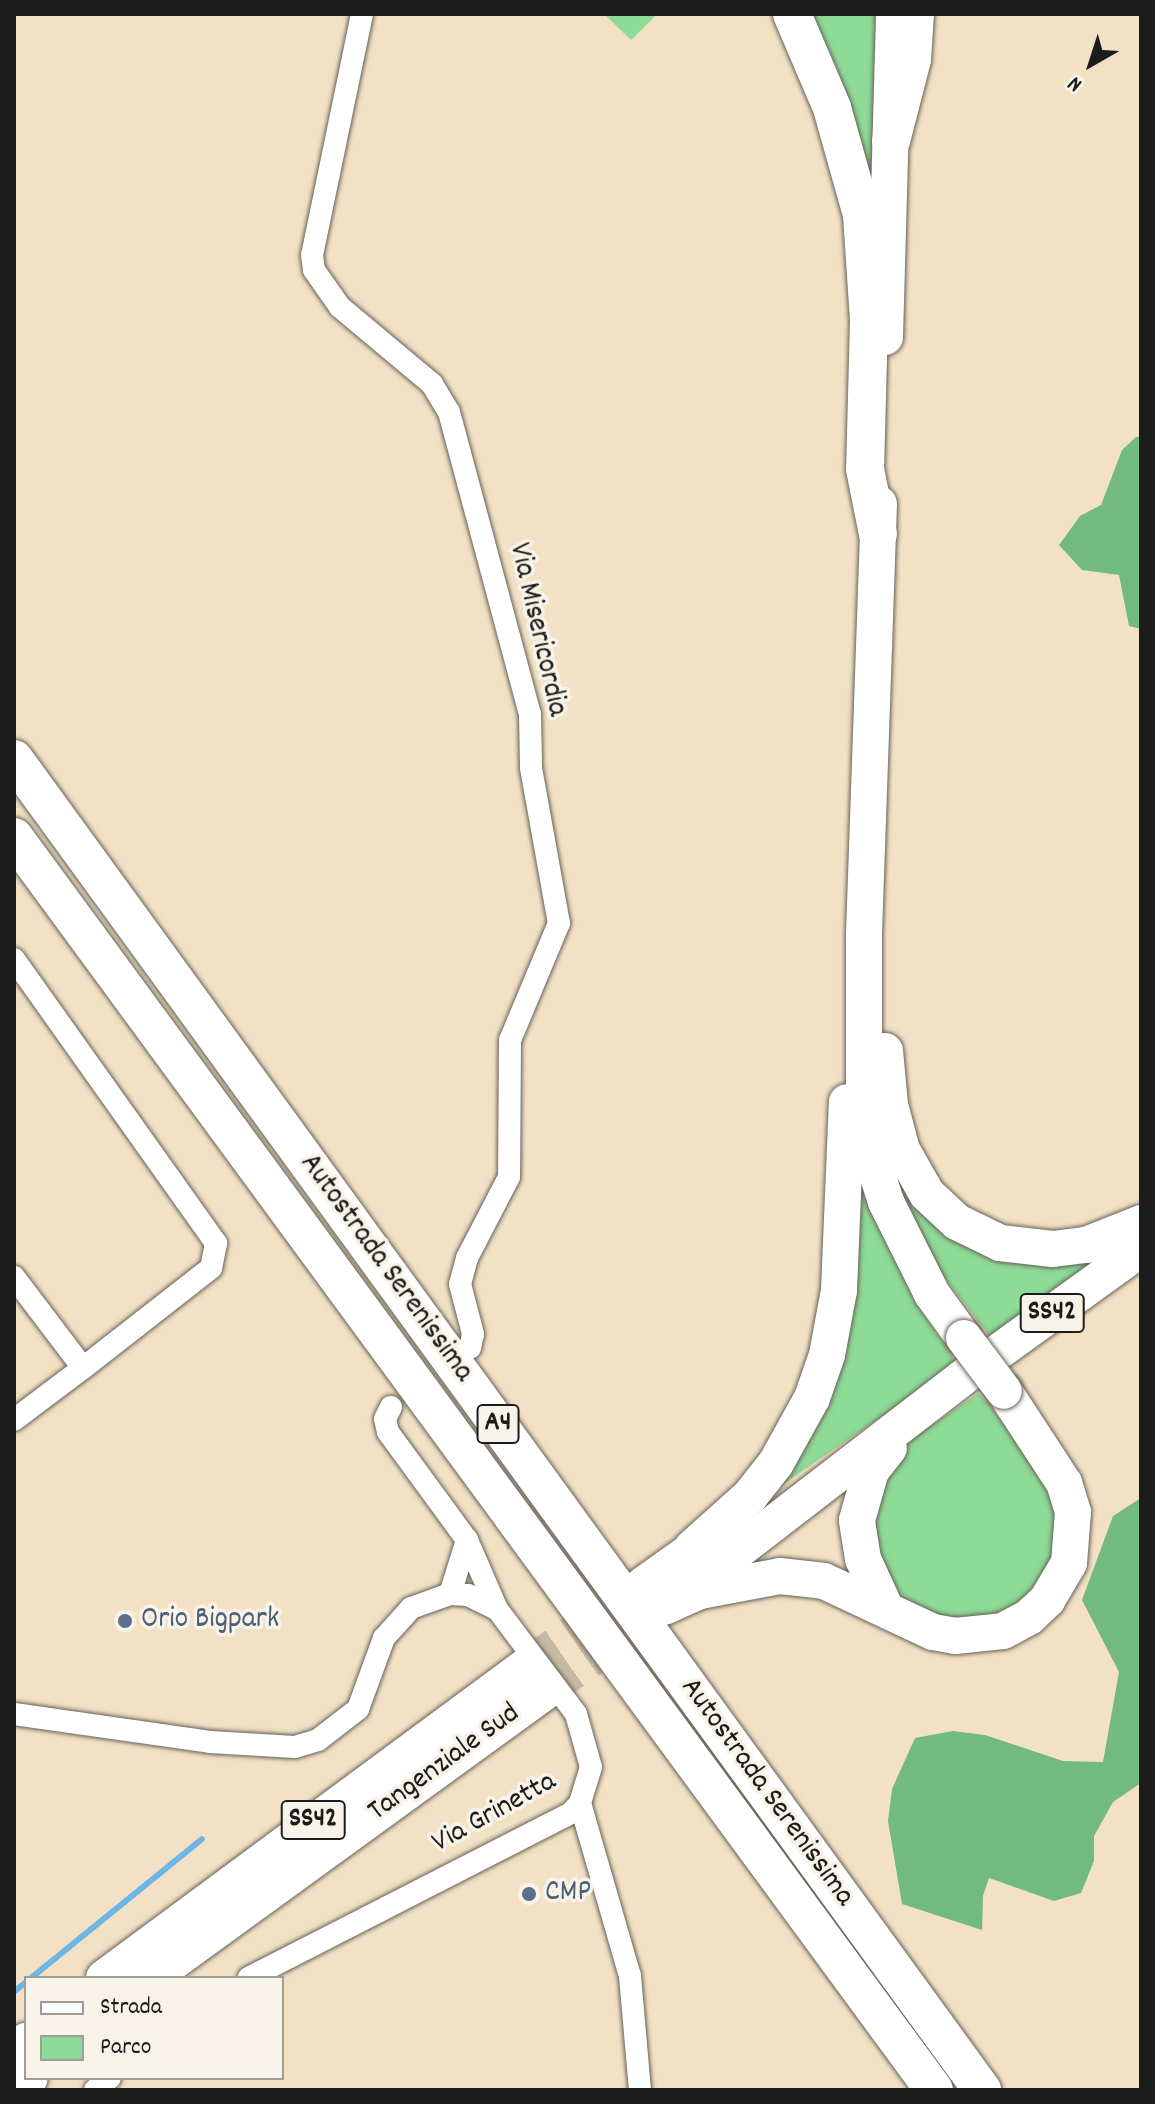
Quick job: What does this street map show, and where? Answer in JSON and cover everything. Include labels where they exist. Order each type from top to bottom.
[{"type":"highway","points":[[792,14],[832,108],[862,215],[869,320],[865,469],[878,534]]},
{"type":"highway","points":[[654,1596],[780,1576],[824,1581],[884,1605],[933,1632],[977,1637],[1029,1617],[1060,1582],[1075,1538],[1073,1512],[1064,1483],[1004,1391],[964,1338],[906,1247],[872,1158],[864,1101],[864,938],[894,14]]},
{"type":"highway","points":[[891,141],[912,59],[915,14]]},
{"type":"highway","name":"Autostrada Serenissima","points":[[14,759],[982,2090]]},
{"type":"highway","name":"Autostrada Serenissima","points":[[14,837],[934,2090]]},
{"type":"highway","points":[[864,938],[886,971],[886,1073],[896,1132],[913,1174],[933,1201],[957,1222],[1024,1248],[1086,1245],[1141,1223]]},
{"type":"highway","points":[[692,1548],[750,1496],[776,1463],[812,1398],[827,1355],[844,1214],[849,970],[864,938]]},
{"type":"highway","name":"SS42","points":[[654,1596],[1141,1249]]},
{"type":"highway","points":[[884,1605],[863,1559],[857,1520],[862,1493],[889,1449],[962,1378]]},
{"type":"highway","name":"SS42","points":[[654,1596],[692,1548],[962,1378]]},
{"type":"highway","name":"Tangenziale Sud","points":[[107,1976],[535,1679],[154,1976]]},
{"type":"street","name":"Via Misericordia","points":[[362,14],[312,255],[314,270],[340,307],[432,384],[449,412],[530,714],[531,768],[559,923],[510,1040],[509,1177],[467,1258],[460,1284],[473,1334],[470,1348]]},
{"type":"street","points":[[14,959],[216,1243],[211,1268],[14,1420]]},
{"type":"street","points":[[14,1277],[83,1368]]},
{"type":"street","points":[[391,1407],[385,1419],[388,1432],[467,1540],[497,1609]]},
{"type":"street","points":[[450,1594],[467,1540]]},
{"type":"street","points":[[14,1714],[252,1747],[307,1744],[341,1727],[358,1709],[395,1621],[411,1608],[450,1594],[468,1595],[497,1609]]},
{"type":"street","name":"Via Grinetta","points":[[253,1976],[571,1813],[580,1803],[591,1767],[576,1714],[497,1609]]},
{"type":"street","points":[[580,1803],[630,1976],[640,2090]]},
{"type":"green space","points":[[604,14],[657,14],[631,40]]},
{"type":"green space","points":[[798,14],[878,14],[872,223]]},
{"type":"green space","points":[[1136,437],[1141,437],[1141,629],[1129,626],[1119,575],[1082,570],[1059,545],[1080,516],[1101,505],[1122,450]]},
{"type":"green space","points":[[887,1122],[952,1229],[1117,1249],[991,1338],[942,1274],[891,1172]]},
{"type":"green space","points":[[858,1162],[881,1231],[914,1292],[912,1297],[957,1364],[775,1490]]},
{"type":"green space","points":[[979,1393],[1032,1460],[1056,1501],[1051,1572],[1015,1610],[957,1625],[891,1593],[870,1557],[873,1485],[907,1442]]},
{"type":"green space","points":[[1141,1498],[1141,1783],[1113,1802],[1094,1836],[1094,1861],[1081,1893],[1054,1901],[989,1878],[983,1896],[982,1930],[902,1904],[888,1821],[892,1789],[915,1738],[953,1731],[985,1735],[1063,1761],[1103,1762],[1119,1672],[1082,1600],[1113,1516]]},
{"type":"waterway","points":[[33,1976],[202,1839]]},
{"type":"waterway","points":[[14,1992],[24,1984]]},
{"type":"tunnel","points":[[526,1666],[643,1585]]},
{"type":"tunnel","points":[[544,1692],[664,1607]]},
{"type":"place","name":"Orio Bigpark","points":[[125,1621]]},
{"type":"place","name":"CMP","points":[[529,1894]]}]
